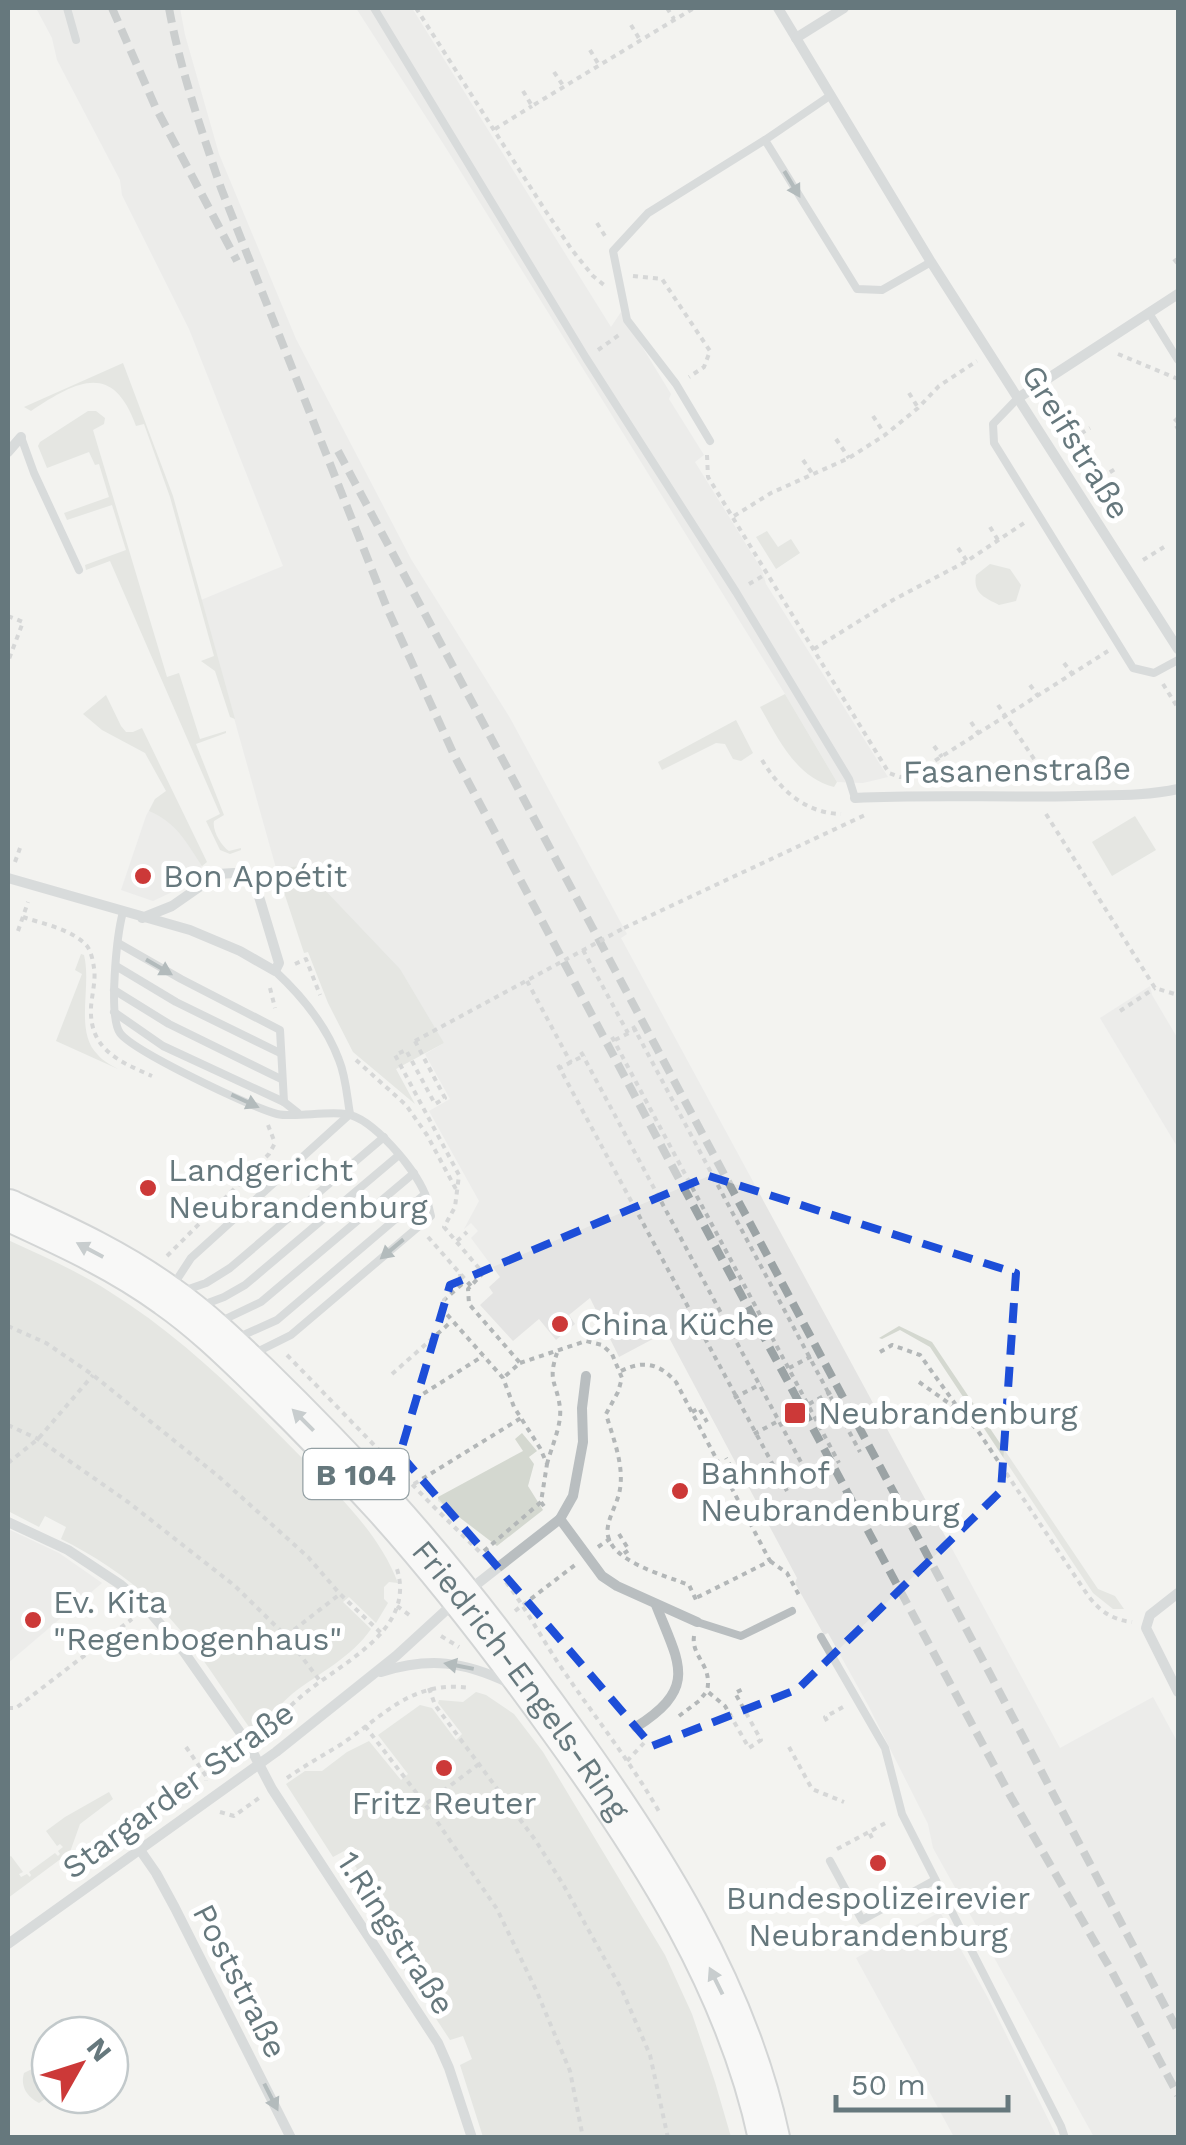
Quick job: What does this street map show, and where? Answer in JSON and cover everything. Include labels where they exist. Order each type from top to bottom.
[{"type":"main road","name":"Friedrich-Engels-Ring","points":[[8,1210],[136,1274],[205,1327],[349,1466],[462,1596],[614,1803],[696,1940],[724,1998],[752,2072],[769,2138]]},
{"type":"street","name":"Greifstraße","points":[[778,8],[932,262],[1178,649]]},
{"type":"street","points":[[796,38],[844,8]]},
{"type":"street","points":[[1018,398],[1178,294]]},
{"type":"street","points":[[8,452],[21,437]]},
{"type":"street","name":"Fasanenstraße","points":[[855,798],[1155,794],[1178,789]]},
{"type":"street","points":[[8,878],[142,918],[212,938],[274,971],[280,959],[257,890],[241,875],[218,874],[180,902],[142,918]]},
{"type":"street","points":[[586,1376],[583,1442],[573,1496],[560,1519],[602,1576],[696,1622]]},
{"type":"street","name":"Stargarder Straße","points":[[8,1944],[259,1764],[375,1674],[462,1596],[560,1519]]},
{"type":"street","name":"1.Ringstraße","points":[[8,1522],[68,1550],[121,1585],[147,1608],[184,1652],[249,1745],[272,1789],[438,2043],[472,2138]]},
{"type":"street","points":[[1178,1593],[1155,1609],[1146,1622],[1148,1635],[1178,1692]]},
{"type":"street","points":[[636,1727],[667,1704],[679,1681],[676,1655],[655,1604]]},
{"type":"street","name":"Stargarder Straße","points":[[375,1674],[427,1662],[457,1664],[538,1696]]},
{"type":"street","name":"Poststraße","points":[[140,1850],[175,1908],[291,2138]]},
{"type":"lane","points":[[67,8],[76,40]]},
{"type":"lane","points":[[374,8],[586,358],[850,778],[855,798]]},
{"type":"lane","points":[[710,441],[676,384],[627,320],[614,248],[648,213],[831,95]]},
{"type":"lane","points":[[764,140],[857,289],[882,290],[932,262]]},
{"type":"lane","points":[[1149,313],[1178,360]]},
{"type":"lane","points":[[1018,398],[994,424],[994,443],[1036,515],[1133,668],[1155,672],[1178,660]]},
{"type":"lane","points":[[21,437],[79,570]]},
{"type":"lane","points":[[123,912],[114,990],[117,1030],[122,1037],[164,1064],[280,1115],[350,1114],[384,1136],[414,1173],[426,1194],[431,1216],[291,1336],[205,1327]]},
{"type":"lane","points":[[118,943],[280,1030],[284,1102]]},
{"type":"lane","points":[[116,966],[176,1002],[280,1053]]},
{"type":"lane","points":[[274,971],[296,991],[325,1032],[340,1062],[350,1114]]},
{"type":"lane","points":[[114,990],[169,1024],[281,1078]]},
{"type":"lane","points":[[114,1012],[163,1046],[284,1102],[299,1113]]},
{"type":"lane","points":[[205,1327],[191,1258],[350,1114]]},
{"type":"lane","points":[[205,1327],[206,1283],[230,1268],[384,1136]]},
{"type":"lane","points":[[205,1327],[224,1298],[245,1285],[399,1155]]},
{"type":"lane","points":[[205,1327],[261,1302],[414,1173]]},
{"type":"lane","points":[[205,1327],[278,1320],[426,1194]]},
{"type":"lane","points":[[696,1622],[741,1636],[792,1611]]},
{"type":"lane","points":[[821,1637],[885,1748],[902,1814],[1065,2138]]},
{"type":"lane","points":[[830,1860],[862,1920],[935,1880]]},
{"type":"path","points":[[416,8],[572,250],[593,276],[623,301]]},
{"type":"path","points":[[667,8],[674,19]]},
{"type":"path","points":[[495,129],[694,8]]},
{"type":"path","points":[[631,25],[640,40]]},
{"type":"path","points":[[590,50],[599,65]]},
{"type":"path","points":[[554,72],[564,87]]},
{"type":"path","points":[[523,91],[532,106]]},
{"type":"path","points":[[1174,258],[1178,264]]},
{"type":"path","points":[[617,274],[662,279],[710,351],[704,367],[676,384]]},
{"type":"path","points":[[586,358],[631,327]]},
{"type":"path","points":[[1098,346],[1178,379]]},
{"type":"path","points":[[732,517],[771,493],[849,458],[885,435],[938,386],[989,353]]},
{"type":"path","points":[[909,394],[918,408]]},
{"type":"path","points":[[873,416],[885,435]]},
{"type":"path","points":[[1178,418],[1174,422],[1178,428]]},
{"type":"path","points":[[1052,452],[1090,428]]},
{"type":"path","points":[[836,440],[849,458]]},
{"type":"path","points":[[710,441],[708,477],[889,773],[900,778],[914,774],[1117,645]]},
{"type":"path","points":[[803,460],[812,475]]},
{"type":"path","points":[[1078,492],[1115,469]]},
{"type":"path","points":[[765,485],[771,493]]},
{"type":"path","points":[[814,650],[893,600],[967,561],[1036,515]]},
{"type":"path","points":[[990,527],[998,540]]},
{"type":"path","points":[[1127,570],[1164,546]]},
{"type":"path","points":[[958,548],[967,561]]},
{"type":"path","points":[[924,570],[931,579]]},
{"type":"path","points":[[736,592],[766,574]]},
{"type":"path","points":[[889,592],[893,600]]},
{"type":"path","points":[[8,616],[23,622],[9,659]]},
{"type":"path","points":[[850,617],[855,624]]},
{"type":"path","points":[[1064,663],[1073,674]]},
{"type":"path","points":[[1155,672],[1178,708]]},
{"type":"path","points":[[1030,685],[1038,696]]},
{"type":"path","points":[[998,705],[1060,796]]},
{"type":"path","points":[[972,722],[979,734]]},
{"type":"path","points":[[934,746],[942,757]]},
{"type":"path","points":[[520,1364],[469,1304],[471,1286],[483,1273],[444,1227],[458,1193],[459,1175],[395,1055],[406,1050],[434,1104],[445,1098],[415,1041],[528,984],[624,928],[849,822],[845,814],[813,810],[797,801],[762,760]]},
{"type":"path","points":[[1044,810],[1155,988],[1178,995]]},
{"type":"path","points":[[18,931],[34,886]]},
{"type":"path","points":[[585,953],[628,1033]]},
{"type":"path","points":[[274,971],[306,959],[324,1005]]},
{"type":"path","points":[[528,984],[571,1062]]},
{"type":"path","points":[[1120,1011],[1155,988]]},
{"type":"path","points":[[839,1464],[612,1040],[635,1028],[860,1452]]},
{"type":"path","points":[[350,1054],[406,1104],[458,1193]]},
{"type":"path","points":[[787,1491],[559,1068],[583,1055],[810,1479]]},
{"type":"path","points":[[167,1256],[275,1143]]},
{"type":"path","points":[[456,1241],[466,1232]]},
{"type":"path","points":[[428,1236],[471,1286]]},
{"type":"path","points":[[460,1274],[461,1286],[442,1304],[443,1310],[503,1378],[520,1418],[547,1464]]},
{"type":"path","points":[[392,1374],[452,1321]]},
{"type":"path","points":[[8,1326],[46,1343],[93,1375],[218,1476],[308,1557],[381,1633]]},
{"type":"path","points":[[503,1378],[520,1364],[586,1341],[602,1345],[612,1354],[621,1371],[622,1384],[606,1414],[620,1463],[620,1490],[606,1530],[629,1550],[619,1556]]},
{"type":"path","points":[[880,1352],[892,1346],[920,1356],[978,1431],[1096,1606],[1115,1620],[1146,1622]]},
{"type":"path","points":[[482,1552],[541,1502],[560,1414],[552,1378],[558,1352]]},
{"type":"path","points":[[415,1399],[483,1356]]},
{"type":"path","points":[[787,1369],[810,1356]]},
{"type":"path","points":[[621,1371],[646,1364],[668,1372],[711,1443],[724,1478],[770,1560],[793,1584]]},
{"type":"path","points":[[8,1464],[38,1438],[93,1375]]},
{"type":"path","points":[[919,1382],[960,1412]]},
{"type":"path","points":[[735,1397],[760,1384]]},
{"type":"path","points":[[807,1405],[830,1392]]},
{"type":"path","points":[[692,1412],[699,1408],[707,1422]]},
{"type":"path","points":[[414,1484],[520,1418]]},
{"type":"path","points":[[754,1434],[779,1420]]},
{"type":"path","points":[[8,1425],[38,1438],[235,1586],[286,1636],[320,1682]]},
{"type":"path","points":[[724,1478],[734,1472],[726,1458]]},
{"type":"path","points":[[523,1605],[614,1536]]},
{"type":"path","points":[[614,1536],[619,1556]]},
{"type":"path","points":[[619,1556],[689,1585],[696,1598],[770,1560]]},
{"type":"path","points":[[186,1747],[206,1776],[272,1728],[295,1702],[366,1649],[397,1606],[400,1582],[396,1567]]},
{"type":"path","points":[[286,1636],[340,1594]]},
{"type":"path","points":[[8,1708],[18,1710],[147,1608]]},
{"type":"path","points":[[106,1640],[110,1646]]},
{"type":"path","points":[[676,1718],[699,1701],[709,1685],[707,1669],[692,1643]]},
{"type":"path","points":[[429,1688],[435,1704],[536,1841],[622,1990],[650,2055],[668,2138]]},
{"type":"path","points":[[234,1816],[397,1702],[429,1688],[477,1690]]},
{"type":"path","points":[[707,1691],[725,1706],[749,1748],[762,1740],[735,1693],[743,1689]]},
{"type":"path","points":[[828,1721],[825,1717],[859,1699]]},
{"type":"path","points":[[364,1726],[425,1804],[497,1909],[538,1992],[570,2072],[583,2138]]},
{"type":"path","points":[[626,1761],[653,1735]]},
{"type":"path","points":[[790,1747],[812,1789],[844,1802]]},
{"type":"path","points":[[425,1804],[479,1764]]},
{"type":"path","points":[[830,1860],[832,1852],[870,1835],[902,1814]]},
{"type":"highlighted area","points":[[709,1176],[1016,1273],[1001,1491],[798,1689],[652,1746],[400,1454],[450,1285]]},
{"type":"shaded area","points":[[36,8],[180,8],[219,154],[296,339],[411,559],[510,718],[627,934],[621,938],[1060,1748],[1153,1697],[1178,1743],[1178,2137],[1094,2137],[933,1848],[928,1824],[868,1705],[795,1583],[797,1578],[666,1332],[619,1357],[590,1298],[569,1315],[575,1324],[556,1340],[539,1319],[513,1341],[480,1305],[493,1293],[489,1287],[500,1277],[471,1238],[478,1231],[471,1223],[464,1229],[479,1201],[429,1111],[450,1099],[425,1054],[444,1043],[302,866],[276,868],[201,600],[283,566],[189,329],[122,195],[120,180],[57,60],[52,38]]},
{"type":"shaded area","points":[[356,8],[412,8],[611,327],[621,312],[704,455],[695,462],[762,570],[766,584],[888,777],[863,783],[837,782]]},
{"type":"shaded area","points":[[123,363],[173,496],[235,719],[230,717],[215,671],[201,661],[214,656],[170,497],[144,424],[136,426],[116,392],[92,383],[64,391],[31,411],[24,407]]},
{"type":"shaded area","points":[[88,411],[96,411],[105,418],[104,424],[93,430],[167,677],[179,673],[200,739],[226,731],[196,744],[224,815],[214,821],[216,833],[229,851],[241,848],[230,854],[220,850],[206,821],[220,814],[110,561],[86,570],[85,565],[126,550],[112,505],[67,520],[64,513],[109,497],[99,464],[95,465],[89,452],[47,468],[38,446]]},
{"type":"shaded area","points":[[767,531],[778,547],[791,539],[800,553],[776,569],[756,537]]},
{"type":"shaded area","points":[[990,564],[1010,569],[1021,585],[1016,601],[999,605],[978,590],[976,575]]},
{"type":"shaded area","points":[[785,694],[837,782],[834,787],[799,766],[760,707]]},
{"type":"shaded area","points":[[106,695],[126,732],[142,728],[207,862],[202,866],[174,827],[149,811],[155,799],[166,791],[145,753],[102,730],[83,714]]},
{"type":"shaded area","points":[[736,720],[753,753],[741,761],[733,759],[725,744],[716,743],[662,770],[658,762]]},
{"type":"shaded area","points":[[155,799],[205,862],[170,893],[153,901],[121,890]]},
{"type":"shaded area","points":[[1135,816],[1156,850],[1112,876],[1092,842]]},
{"type":"shaded area","points":[[302,866],[400,969],[444,1043],[396,1069],[415,1104],[353,1052],[308,952],[304,953],[276,868]]},
{"type":"shaded area","points":[[81,954],[86,968],[87,1034],[98,1055],[118,1069],[56,1041],[82,974],[75,970]]},
{"type":"shaded area","points":[[1150,986],[1178,1039],[1178,1148],[1100,1018]]},
{"type":"shaded area","points":[[8,1240],[98,1284],[188,1350],[333,1489],[370,1533],[390,1565],[398,1583],[389,1582],[384,1587],[388,1603],[376,1623],[349,1597],[343,1602],[371,1629],[363,1639],[252,1731],[193,1646],[152,1600],[108,1566],[61,1539],[66,1527],[45,1516],[39,1527],[8,1511]]},
{"type":"shaded area","points":[[899,1326],[932,1342],[1098,1589],[1115,1596],[1124,1609],[1113,1609],[1093,1593],[930,1347],[900,1330],[879,1338]]},
{"type":"shaded area","points":[[522,1433],[537,1451],[529,1457],[534,1464],[528,1486],[543,1510],[497,1546],[438,1501],[438,1497],[523,1451],[515,1439]]},
{"type":"shaded area","name":"Ev. Kita \"Regenbogenhaus\"","points":[[8,1529],[59,1553],[102,1583],[8,1663]]},
{"type":"shaded area","points":[[476,1692],[514,1714],[543,1752],[665,1955],[692,2014],[731,2137],[483,2137],[460,2065],[472,2059],[463,2036],[450,2040],[397,1959],[407,1952],[395,1934],[385,1940],[345,1877],[357,1869],[346,1850],[333,1857],[286,1784],[305,1771],[322,1771],[369,1741],[401,1780],[408,1774],[378,1735],[420,1705],[432,1708],[456,1740],[462,1734],[439,1700],[463,1702]]},
{"type":"shaded area","points":[[109,1792],[113,1799],[80,1824],[70,1852],[8,1898],[8,1858],[11,1856],[23,1872],[21,1877],[30,1877],[29,1872],[55,1853],[58,1856],[63,1847],[57,1846],[46,1831]]},
{"type":"shaded area","points":[[940,1912],[1057,2137],[954,2137],[856,1958]]},
{"type":"shaded area","points":[[30,2070],[30,2096],[24,2087],[24,2073]]},
{"type":"railway","points":[[112,8],[155,106],[237,261]]},
{"type":"railway","points":[[169,8],[185,76],[221,188],[387,608],[455,757],[1011,1797],[1178,2095]]},
{"type":"railway","points":[[338,451],[1178,2031]]},
{"type":"place","name":"Bon Appétit","points":[[143,876]]},
{"type":"place","name":"Landgericht Neubrandenburg","points":[[148,1188]]},
{"type":"place","name":"China Küche","points":[[560,1324]]},
{"type":"place","name":"Neubrandenburg","points":[[795,1413]]},
{"type":"place","name":"Bahnhof Neubrandenburg","points":[[680,1491]]},
{"type":"place","name":"Ev. Kita \"Regenbogenhaus\"","points":[[33,1620]]},
{"type":"place","name":"Fritz Reuter","points":[[444,1768]]},
{"type":"place","name":"Bundespolizeirevier Neubrandenburg","points":[[878,1863]]}]
